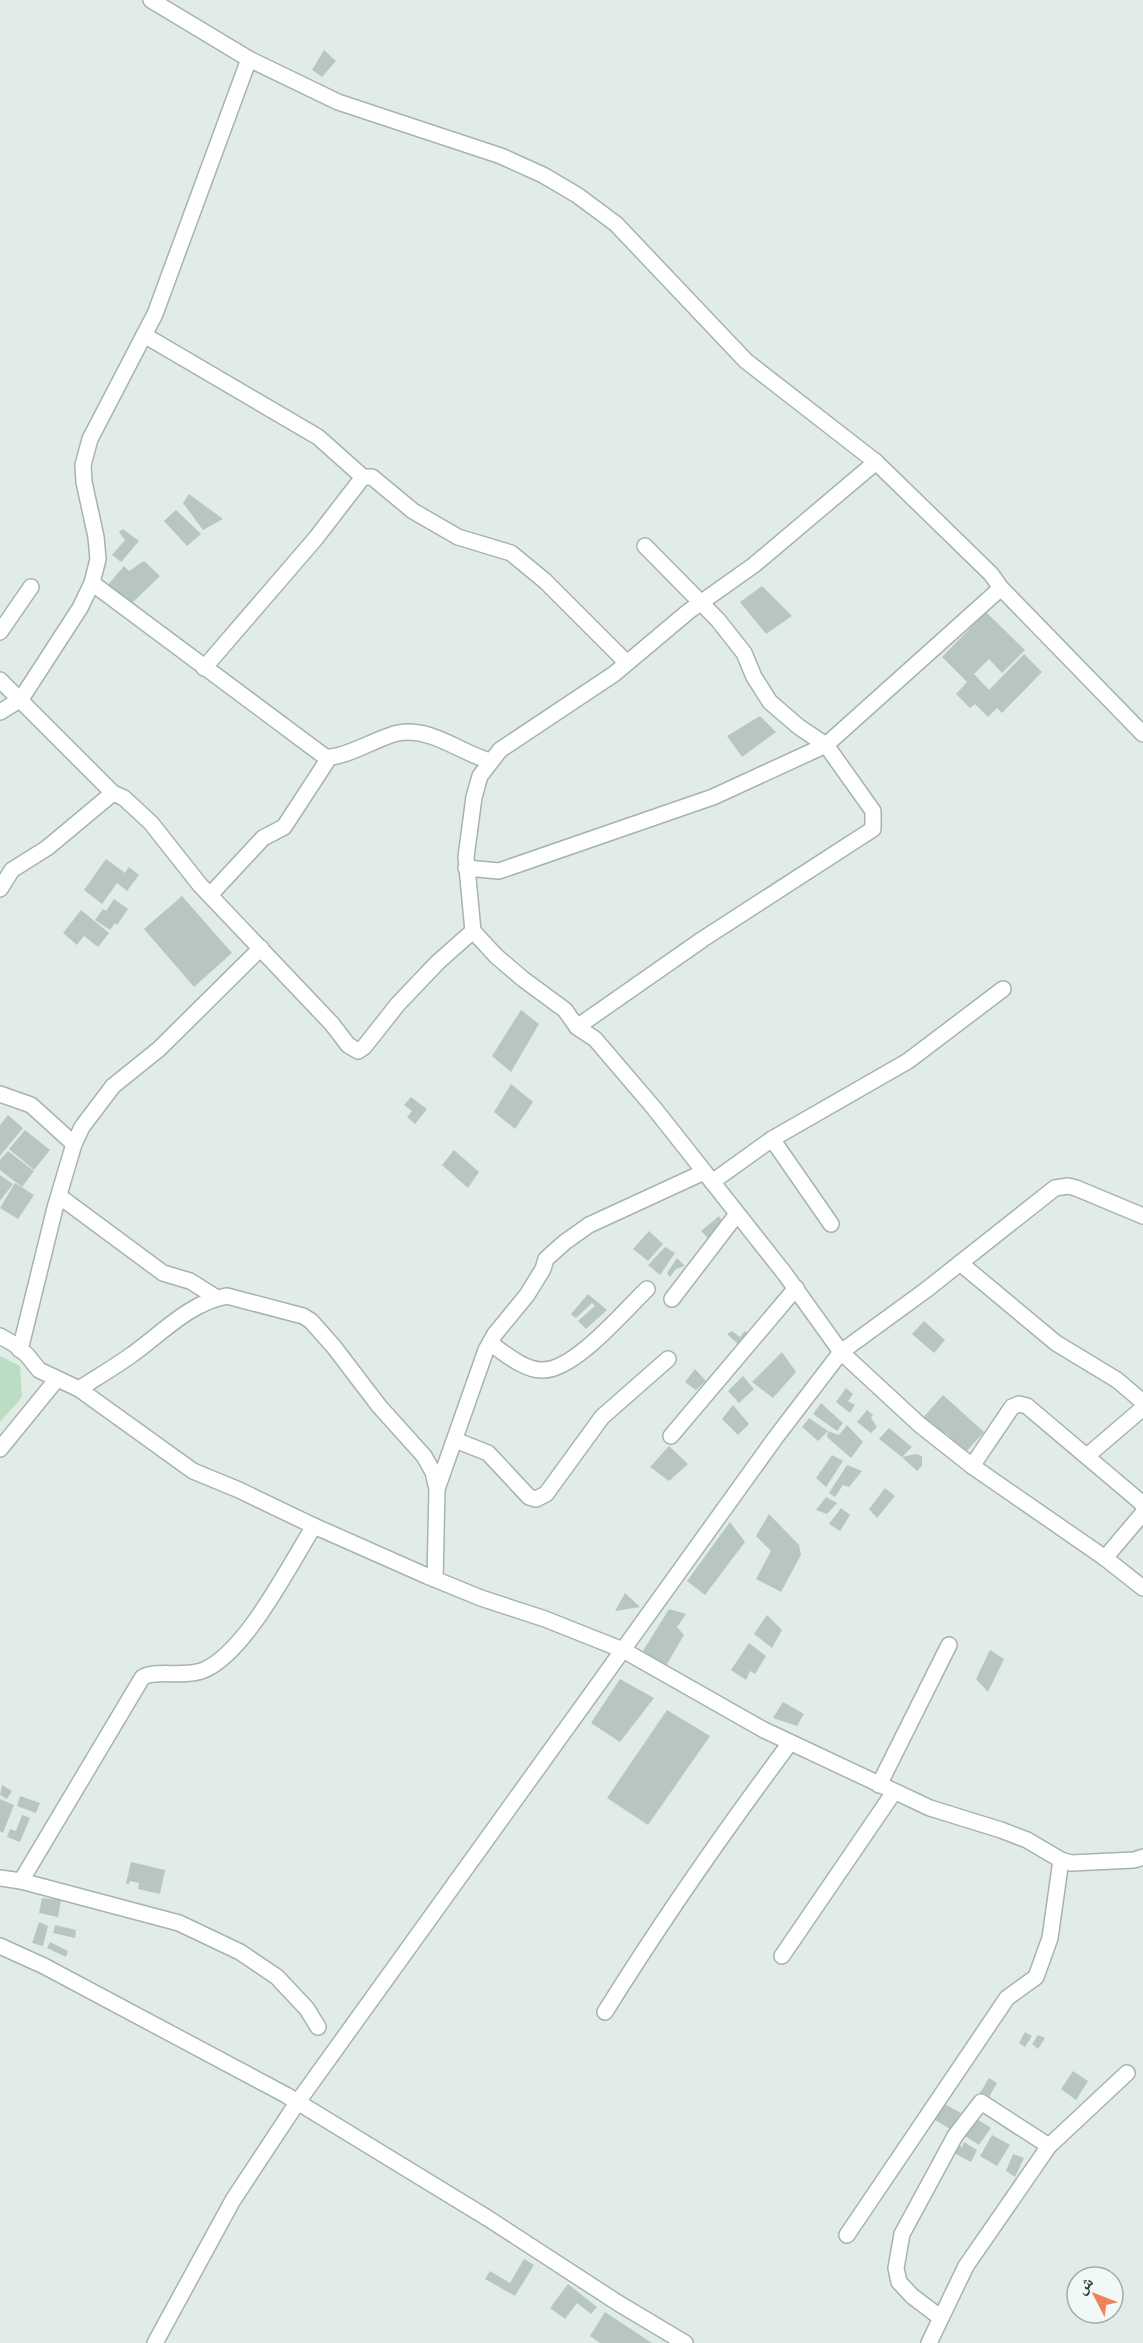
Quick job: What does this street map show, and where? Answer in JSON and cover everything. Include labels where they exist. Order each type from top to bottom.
[{"type":"street","points":[[151,0],[249,59],[338,102],[501,156],[543,175],[577,195],[616,224],[746,360],[876,462],[991,574],[1001,588],[1143,734]]},
{"type":"street","points":[[0,712],[21,699],[80,608],[92,583],[98,559],[83,465],[90,439],[155,314],[249,59]]},
{"type":"street","points":[[144,335],[318,437],[363,477],[372,477],[413,511],[458,537],[511,553],[545,581],[627,663]]},
{"type":"street","points":[[876,462],[754,565],[702,602],[596,687],[500,750],[490,761],[480,776],[474,797],[466,868],[472,931],[496,956],[565,1010],[577,1027],[595,1039],[654,1108],[796,1288],[841,1352],[920,1425],[972,1466],[1105,1558],[1143,1588]]},
{"type":"street","points":[[204,668],[315,538],[363,477]]},
{"type":"street","points":[[577,1027],[703,939],[873,829],[873,811],[826,745],[770,702],[754,677],[744,652],[702,602],[645,546]]},
{"type":"street","points":[[92,583],[204,668],[329,758],[335,759],[380,739],[408,732],[434,737],[490,761]]},
{"type":"street","points":[[0,632],[31,587]]},
{"type":"street","points":[[466,868],[500,871],[713,796],[826,745],[1001,588]]},
{"type":"street","points":[[0,680],[113,793],[124,798],[151,823],[210,895],[332,1024],[348,1045],[358,1051],[369,1041],[398,1004],[438,962],[472,931]]},
{"type":"street","points":[[210,895],[263,838],[284,826],[329,758]]},
{"type":"street","points":[[0,890],[12,870],[47,848],[113,793]]},
{"type":"street","points":[[21,1350],[59,1196],[74,1144],[87,1118],[113,1086],[159,1049],[261,948]]},
{"type":"street","points":[[437,1489],[490,1343],[527,1295],[543,1269],[546,1259],[565,1242],[589,1225],[708,1177],[908,1061],[1003,989]]},
{"type":"street","points":[[0,1094],[31,1105],[74,1144]]},
{"type":"street","points":[[772,1139],[831,1224]]},
{"type":"street","points":[[155,2343],[233,2200],[297,2103],[776,1437],[841,1352],[1061,1186],[1076,1188],[1143,1216]]},
{"type":"street","points":[[59,1196],[163,1273],[190,1281],[217,1298]]},
{"type":"street","points":[[672,1299],[737,1214]]},
{"type":"street","points":[[960,1263],[1056,1343],[1117,1380],[1143,1402]]},
{"type":"street","points":[[671,1436],[796,1288]]},
{"type":"street","points":[[490,1343],[508,1356],[542,1371],[561,1365],[587,1348],[647,1289]]},
{"type":"street","points":[[79,1389],[129,1357],[183,1316],[217,1298],[227,1296],[303,1316],[311,1321],[334,1347],[379,1406],[424,1456],[433,1472],[437,1489],[435,1579]]},
{"type":"street","points":[[0,1336],[21,1350],[39,1370],[79,1389],[193,1471],[435,1579],[481,1598],[545,1618],[623,1650],[764,1730],[894,1792],[930,1808],[1027,1840],[1061,1860],[1071,1863],[1134,1860],[1143,1857]]},
{"type":"street","points":[[454,1440],[488,1453],[529,1497],[536,1498],[546,1494],[602,1417],[668,1359]]},
{"type":"street","points":[[0,1449],[57,1378]]},
{"type":"street","points":[[972,1466],[1012,1407],[1019,1404],[1027,1406],[1143,1504],[1143,1507]]},
{"type":"street","points":[[1087,1456],[1143,1408]]},
{"type":"street","points":[[1105,1558],[1143,1513]]},
{"type":"street","points":[[21,1881],[142,1678],[151,1674],[180,1676],[202,1671],[220,1661],[242,1640],[314,1526]]},
{"type":"street","points":[[879,1785],[949,1645]]},
{"type":"street","points":[[605,2012],[659,1925],[730,1823],[790,1743]]},
{"type":"street","points":[[782,1956],[894,1792]]},
{"type":"street","points":[[847,2235],[1007,1998],[1036,1977],[1050,1938],[1061,1860]]},
{"type":"street","points":[[0,1878],[21,1881],[179,1923],[240,1952],[277,1977],[300,2001],[318,2026]]},
{"type":"street","points":[[0,1946],[44,1966],[115,2006],[190,2043],[297,2103],[498,2224],[638,2316],[685,2343]]},
{"type":"street","points":[[929,2343],[966,2266],[1049,2146],[1127,2073]]},
{"type":"street","points":[[941,2318],[899,2282],[896,2268],[902,2234],[955,2136],[981,2102],[1049,2146]]},
{"type":"green space","points":[[0,1356],[20,1366],[22,1397],[0,1422]]},
{"type":"building","points":[[324,50],[336,61],[322,77],[312,70]]},
{"type":"building","points":[[189,494],[223,519],[203,530],[183,503]]},
{"type":"building","points":[[176,510],[201,534],[187,546],[164,521]]},
{"type":"building","points":[[123,529],[139,541],[121,562],[112,555],[125,540],[119,532]]},
{"type":"building","points":[[144,561],[160,576],[130,605],[107,586],[124,566],[129,571]]},
{"type":"building","points":[[762,586],[792,616],[766,634],[740,602]]},
{"type":"building","points":[[986,612],[1025,650],[1002,673],[989,659],[974,674],[989,690],[1024,654],[1042,672],[1002,713],[997,708],[988,717],[975,704],[970,708],[956,694],[967,682],[942,657]]},
{"type":"building","points":[[760,716],[776,732],[742,757],[727,736]]},
{"type":"building","points":[[106,859],[125,873],[129,867],[139,875],[127,891],[117,883],[102,904],[84,890]]},
{"type":"building","points":[[182,896],[232,953],[194,987],[144,929]]},
{"type":"building","points":[[114,899],[128,909],[117,925],[115,923],[110,930],[95,920],[103,909],[106,911]]},
{"type":"building","points":[[81,910],[109,933],[98,947],[84,936],[77,945],[63,933]]},
{"type":"building","points":[[521,1010],[539,1024],[511,1072],[492,1056]]},
{"type":"building","points":[[511,1084],[533,1102],[515,1129],[494,1112]]},
{"type":"building","points":[[411,1097],[427,1109],[415,1124],[407,1117],[412,1111],[404,1105]]},
{"type":"building","points":[[8,1115],[23,1128],[0,1156],[0,1125]]},
{"type":"building","points":[[25,1130],[50,1150],[34,1170],[9,1149]]},
{"type":"building","points":[[454,1150],[479,1172],[468,1188],[442,1165]]},
{"type":"building","points":[[8,1151],[34,1171],[22,1187],[0,1170],[0,1160]]},
{"type":"building","points":[[0,1175],[13,1184],[0,1201]]},
{"type":"building","points":[[15,1183],[34,1195],[18,1219],[0,1208]]},
{"type":"building","points":[[719,1216],[724,1224],[710,1240],[701,1231]]},
{"type":"building","points":[[649,1231],[663,1244],[648,1261],[633,1249]]},
{"type":"building","points":[[665,1247],[675,1253],[660,1275],[648,1265]]},
{"type":"building","points":[[677,1258],[685,1266],[676,1269],[670,1277],[667,1273]]},
{"type":"building","points":[[588,1294],[607,1310],[586,1329],[578,1321],[595,1306],[592,1303],[576,1318],[571,1314]]},
{"type":"building","points":[[924,1321],[945,1340],[934,1353],[912,1334]]},
{"type":"building","points":[[732,1331],[740,1337],[745,1331],[751,1336],[740,1346],[727,1334]]},
{"type":"building","points":[[782,1352],[796,1372],[773,1398],[752,1382]]},
{"type":"building","points":[[695,1369],[706,1381],[696,1390],[685,1382]]},
{"type":"building","points":[[743,1376],[754,1389],[739,1403],[728,1391]]},
{"type":"building","points":[[846,1388],[853,1394],[848,1401],[855,1405],[850,1413],[836,1402]]},
{"type":"building","points":[[943,1395],[984,1432],[965,1453],[947,1434],[929,1429],[921,1420]]},
{"type":"building","points":[[821,1403],[843,1423],[837,1431],[813,1414]]},
{"type":"building","points":[[733,1405],[749,1424],[738,1435],[722,1419]]},
{"type":"building","points":[[867,1410],[873,1415],[871,1418],[877,1427],[871,1433],[857,1422]]},
{"type":"building","points":[[809,1418],[828,1431],[818,1441],[802,1427]]},
{"type":"building","points":[[847,1425],[863,1442],[851,1458],[827,1437],[828,1431],[839,1435]]},
{"type":"building","points":[[889,1428],[912,1447],[902,1457],[879,1439]]},
{"type":"building","points":[[669,1446],[688,1464],[669,1481],[650,1467]]},
{"type":"building","points":[[916,1454],[922,1456],[922,1466],[917,1471],[902,1457]]},
{"type":"building","points":[[832,1455],[843,1461],[826,1487],[816,1478]]},
{"type":"building","points":[[847,1465],[862,1471],[849,1487],[843,1485],[835,1497],[829,1493]]},
{"type":"building","points":[[885,1488],[895,1496],[877,1518],[869,1509]]},
{"type":"building","points":[[826,1497],[837,1503],[827,1514],[816,1510]]},
{"type":"building","points":[[841,1508],[850,1515],[840,1531],[829,1524]]},
{"type":"building","points":[[769,1514],[799,1545],[801,1555],[781,1592],[756,1579],[771,1551],[756,1536]]},
{"type":"building","points":[[730,1522],[745,1542],[705,1595],[687,1581]]},
{"type":"building","points":[[625,1593],[640,1607],[615,1611]]},
{"type":"building","points":[[669,1609],[686,1614],[677,1627],[684,1635],[666,1666],[643,1651]]},
{"type":"building","points":[[767,1615],[782,1630],[772,1648],[754,1634]]},
{"type":"building","points":[[749,1643],[766,1656],[755,1674],[750,1671],[746,1680],[731,1670]]},
{"type":"building","points":[[990,1650],[1004,1659],[988,1692],[976,1679]]},
{"type":"building","points":[[620,1679],[654,1698],[620,1742],[591,1723]]},
{"type":"building","points":[[783,1702],[804,1714],[797,1726],[773,1718]]},
{"type":"building","points":[[667,1710],[710,1736],[648,1825],[607,1798]]},
{"type":"building","points":[[2,1785],[12,1791],[7,1799],[0,1795]]},
{"type":"building","points":[[20,1796],[40,1803],[36,1813],[17,1806]]},
{"type":"building","points":[[0,1799],[14,1805],[3,1833],[0,1831]]},
{"type":"building","points":[[22,1815],[30,1818],[20,1842],[7,1837],[10,1829],[16,1831]]},
{"type":"building","points":[[131,1862],[165,1870],[160,1894],[138,1889],[139,1883],[130,1881],[126,1884]]},
{"type":"building","points":[[42,1898],[61,1900],[58,1917],[39,1913]]},
{"type":"building","points":[[39,1922],[48,1926],[43,1946],[32,1943]]},
{"type":"building","points":[[55,1925],[76,1930],[75,1938],[53,1933]]},
{"type":"building","points":[[50,1942],[68,1951],[66,1957],[47,1948]]},
{"type":"building","points":[[1025,2032],[1032,2036],[1025,2047],[1019,2043]]},
{"type":"building","points":[[1038,2035],[1045,2038],[1038,2049],[1032,2044]]},
{"type":"building","points":[[1073,2071],[1088,2081],[1076,2100],[1061,2089]]},
{"type":"building","points":[[989,2078],[997,2083],[988,2099],[980,2093]]},
{"type":"building","points":[[941,2102],[961,2113],[950,2129],[932,2118]]},
{"type":"building","points":[[972,2116],[991,2128],[979,2145],[962,2134]]},
{"type":"building","points":[[992,2135],[1010,2145],[997,2166],[980,2156]]},
{"type":"building","points":[[964,2142],[977,2150],[971,2162],[950,2151],[956,2143],[962,2147]]},
{"type":"building","points":[[1013,2154],[1024,2158],[1015,2177],[1006,2171]]},
{"type":"building","points":[[524,2259],[534,2265],[515,2296],[485,2279],[490,2271],[510,2283]]},
{"type":"building","points":[[568,2284],[597,2307],[591,2314],[577,2303],[565,2319],[550,2308]]},
{"type":"building","points":[[605,2312],[652,2343],[600,2343],[590,2336]]}]
